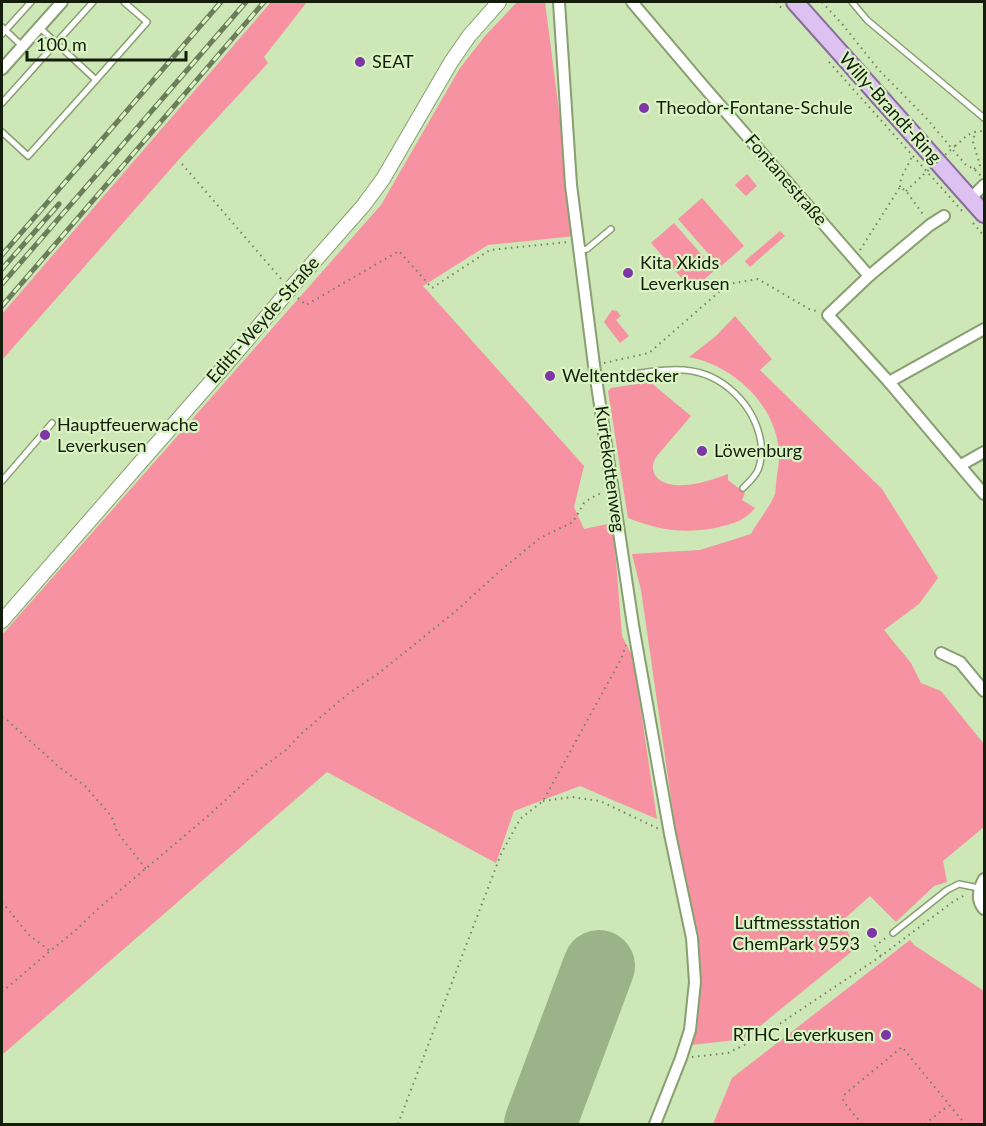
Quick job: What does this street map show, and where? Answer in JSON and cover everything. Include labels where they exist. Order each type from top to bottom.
[{"type":"main road","name":"Willy-Brandt-Ring","points":[[789,6],[978,218]]},
{"type":"street","points":[[2,69],[62,2]]},
{"type":"street","name":"Edith-Weyde-Straße","points":[[2,620],[372,195],[450,62],[499,2]]},
{"type":"street","name":"Kurtekottenweg","points":[[559,2],[570,174],[594,364],[633,625],[670,834],[692,938],[695,982],[690,1030],[655,1125]]},
{"type":"street","name":"Fontanestraße","points":[[632,2],[869,276]]},
{"type":"street","points":[[968,206],[984,185]]},
{"type":"street","points":[[944,216],[869,276],[828,315],[890,382],[984,494]]},
{"type":"street","points":[[890,382],[984,329]]},
{"type":"street","points":[[961,465],[984,452]]},
{"type":"street","points":[[941,653],[960,662],[984,691]]},
{"type":"street","points":[[981,887],[980,904],[984,909]]},
{"type":"lane","points":[[22,46],[3,30],[31,2]]},
{"type":"lane","points":[[2,103],[93,2]]},
{"type":"lane","points":[[2,132],[28,156],[147,22],[124,2]]},
{"type":"lane","points":[[852,2],[867,20],[984,118]]},
{"type":"lane","points":[[39,27],[96,80]]},
{"type":"lane","points":[[579,245],[587,249],[612,229]]},
{"type":"lane","points":[[597,380],[668,370],[685,370],[705,374],[725,385],[749,408],[756,422],[762,451],[758,470],[743,488]]},
{"type":"lane","points":[[2,482],[52,423]]},
{"type":"lane","points":[[893,933],[947,890],[959,884],[981,887]]},
{"type":"path","points":[[776,2],[789,6]]},
{"type":"path","points":[[822,2],[878,69],[927,119],[965,164],[984,179]]},
{"type":"path","points":[[829,62],[912,157],[968,206]]},
{"type":"path","points":[[974,169],[980,165],[973,142],[975,131]]},
{"type":"path","points":[[906,191],[970,134],[975,131],[984,131]]},
{"type":"path","points":[[854,259],[900,187],[901,178],[912,157]]},
{"type":"path","points":[[182,164],[306,305],[399,251],[432,288],[490,250],[579,245]]},
{"type":"path","points":[[900,187],[906,191],[930,225]]},
{"type":"path","points":[[978,218],[984,236]]},
{"type":"path","points":[[594,364],[649,353],[728,284],[758,279],[809,309],[828,315]]},
{"type":"path","points":[[2,992],[208,816],[256,772],[286,750],[302,733],[348,694],[379,673],[456,611],[540,538],[573,522],[591,498],[613,488]]},
{"type":"path","points":[[398,1125],[501,854],[520,819],[543,801],[621,659],[633,625]]},
{"type":"path","points":[[2,717],[59,767],[85,786],[112,817],[117,832],[146,869]]},
{"type":"path","points":[[543,801],[572,797],[600,801],[670,834]]},
{"type":"path","points":[[681,1058],[728,1053],[760,1037],[881,956],[954,901],[981,887]]},
{"type":"path","points":[[2,902],[29,935],[50,951]]},
{"type":"path","points":[[881,956],[874,947],[893,933]]},
{"type":"path","points":[[862,1125],[843,1101],[845,1094],[902,1047],[964,1125]]},
{"type":"path","points":[[925,1125],[949,1105]]},
{"type":"shaded area","points":[[271,2],[307,2],[264,57],[268,63],[182,156],[2,360],[2,314]]},
{"type":"shaded area","points":[[517,2],[545,2],[575,236],[488,245],[423,286],[584,466],[574,507],[584,529],[613,523],[622,636],[633,657],[657,819],[580,786],[514,811],[496,863],[327,772],[2,1055],[2,635],[381,205],[460,68],[485,36]]},
{"type":"shaded area","points":[[747,174],[757,186],[746,196],[735,185]]},
{"type":"shaded area","points":[[702,198],[744,246],[720,267],[678,219]]},
{"type":"shaded area","points":[[674,223],[715,270],[692,290],[651,243]]},
{"type":"shaded area","points":[[780,231],[785,236],[750,267],[745,261]]},
{"type":"shaded area","points":[[612,310],[617,311],[621,316],[616,320],[629,336],[620,343],[604,322]]},
{"type":"shaded area","points":[[735,316],[772,359],[760,370],[882,489],[938,578],[919,604],[884,630],[911,663],[921,683],[941,691],[984,744],[984,827],[943,861],[947,882],[934,886],[896,922],[870,896],[842,921],[856,948],[744,1039],[692,1045],[700,975],[694,919],[675,826],[641,590],[632,554],[700,550],[751,534],[775,494],[779,459],[777,439],[763,406],[738,379],[722,369],[689,357],[716,336]]},
{"type":"shaded area","points":[[650,382],[691,416],[656,457],[653,466],[655,475],[661,481],[669,484],[690,485],[728,474],[728,480],[745,493],[742,500],[755,508],[746,516],[727,525],[692,531],[660,528],[628,518],[608,391],[611,388]]},
{"type":"shaded area","name":"RTHC Leverkusen","points":[[910,940],[914,945],[984,991],[984,1124],[713,1124],[732,1078]]},
{"type":"runway","points":[[540,1124],[599,966]]},
{"type":"railway","points":[[2,255],[221,2]]},
{"type":"railway","points":[[2,284],[246,2]]},
{"type":"railway","points":[[2,306],[264,2]]},
{"type":"railway","points":[[2,269],[59,204]]},
{"type":"place","name":"SEAT","points":[[360,62]]},
{"type":"place","name":"Theodor-Fontane-Schule","points":[[644,108]]},
{"type":"place","name":"Kita Xkids Leverkusen","points":[[628,273]]},
{"type":"place","name":"Weltentdecker","points":[[550,376]]},
{"type":"place","name":"Hauptfeuerwache Leverkusen","points":[[45,435]]},
{"type":"place","name":"Löwenburg","points":[[702,451]]},
{"type":"place","name":"Luftmessstation ChemPark 9593","points":[[872,933]]},
{"type":"place","name":"RTHC Leverkusen","points":[[886,1035]]}]
